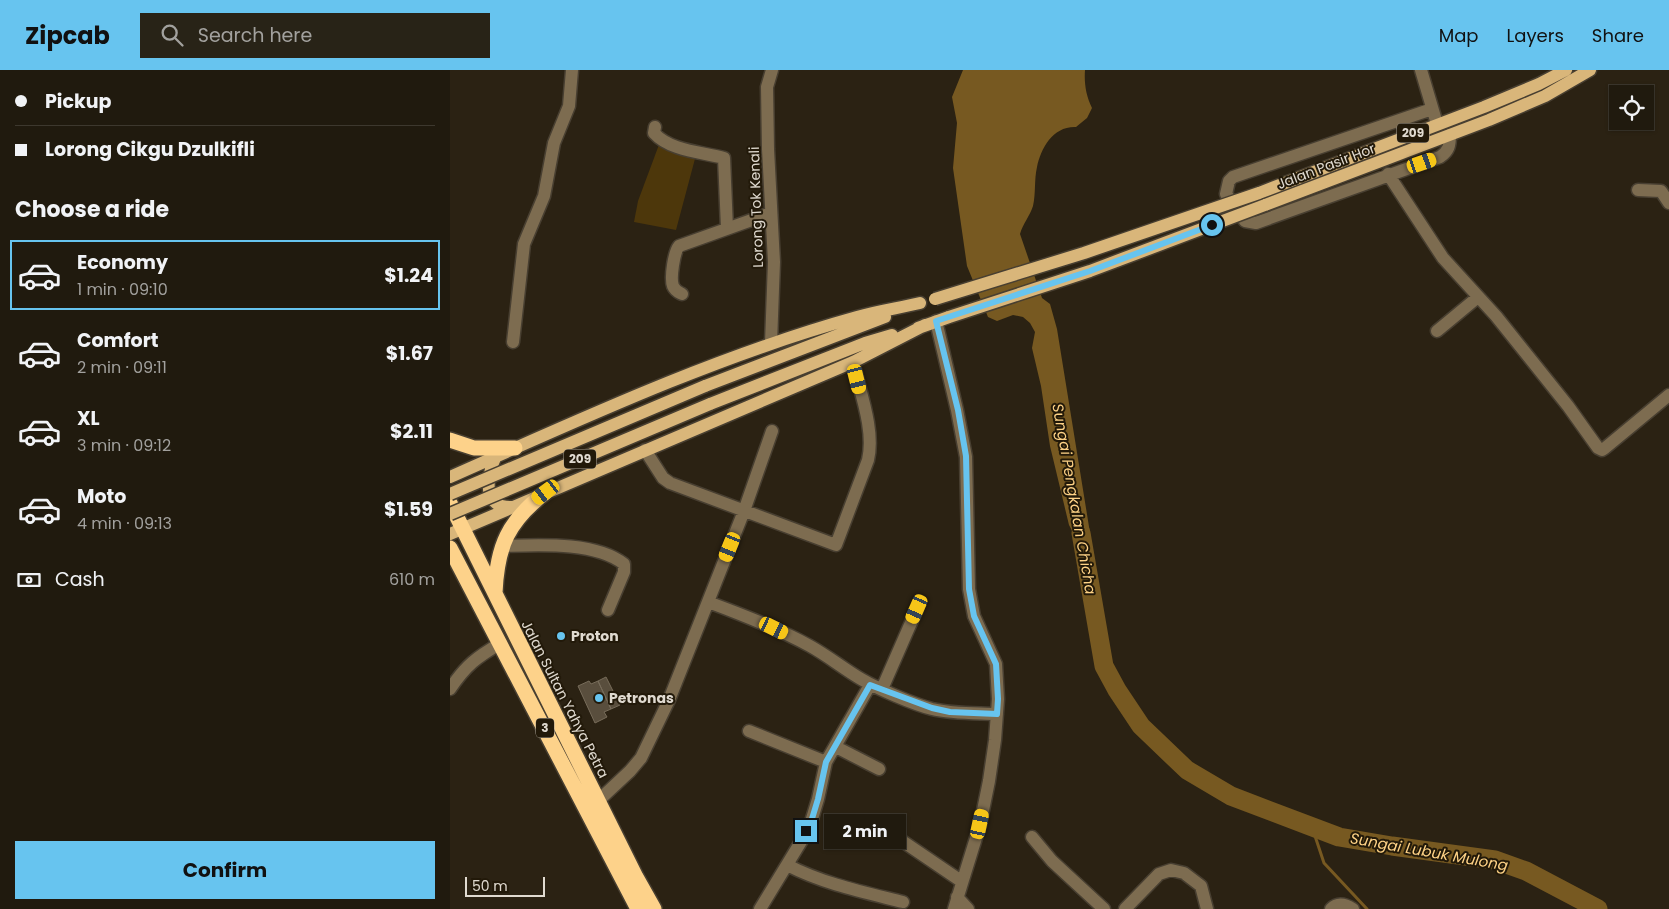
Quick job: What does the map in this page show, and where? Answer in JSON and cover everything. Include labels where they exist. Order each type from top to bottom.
[{"type":"highway","points":[[450,440],[474,448],[515,448]]},
{"type":"highway","points":[[495,595],[497,564],[502,546],[521,514],[546,492]]},
{"type":"highway","name":"Jalan Sultan Yahya Petra","points":[[450,503],[456,532],[495,595],[636,877],[654,909]]},
{"type":"highway","name":"3","points":[[450,548],[638,909]]},
{"type":"highway","points":[[450,573],[478,601]]},
{"type":"main road","name":"Jalan Pasir Hor","points":[[920,303],[1084,253],[1259,192],[1539,84],[1566,70]]},
{"type":"main road","name":"Jalan Pasir Hor","points":[[930,323],[1090,271],[1450,135],[1544,96],[1590,70]]},
{"type":"main road","points":[[450,477],[651,390],[771,343],[858,316],[920,303]]},
{"type":"main road","name":"209","points":[[450,494],[705,386],[920,303]]},
{"type":"main road","points":[[456,532],[853,362],[930,323]]},
{"type":"main road","name":"209","points":[[450,514],[710,404],[865,343],[930,323]]},
{"type":"main road","points":[[496,456],[490,474],[490,495],[494,503],[512,507]]},
{"type":"street","points":[[513,342],[524,244],[544,196],[554,143],[569,106],[572,70]]},
{"type":"street","name":"Lorong Tok Kenali","points":[[771,343],[774,262],[767,87],[772,70]]},
{"type":"street","points":[[1421,70],[1437,124]]},
{"type":"street","points":[[1432,109],[1234,177],[1229,181],[1226,194],[1245,221],[1256,223],[1388,174],[1440,157],[1445,154],[1450,144],[1450,135]]},
{"type":"street","points":[[655,126],[654,133],[663,141],[724,158],[728,228]]},
{"type":"street","points":[[1388,174],[1443,258],[1501,322],[1568,406],[1598,448],[1602,450],[1669,395]]},
{"type":"street","points":[[1638,190],[1661,191],[1669,203]]},
{"type":"street","points":[[682,294],[674,288],[673,282],[674,254],[677,248],[682,244],[771,213]]},
{"type":"street","points":[[1437,331],[1478,297]]},
{"type":"street","points":[[930,323],[958,410],[966,456],[969,589],[974,616],[996,664],[998,699],[989,781],[980,824],[955,903],[968,909]]},
{"type":"street","points":[[645,450],[662,478],[670,483],[836,545],[868,460],[871,447],[870,432],[853,362]]},
{"type":"street","points":[[598,801],[641,758],[669,700],[744,511],[772,431]]},
{"type":"street","points":[[502,546],[567,545],[618,559],[624,564],[624,572],[608,610]]},
{"type":"street","points":[[708,602],[760,622],[811,647],[876,687],[932,708],[950,712],[997,714]]},
{"type":"street","points":[[760,909],[811,822],[826,762],[876,687],[917,609]]},
{"type":"street","points":[[450,688],[476,658],[501,644]]},
{"type":"street","points":[[749,731],[826,762]]},
{"type":"street","points":[[836,747],[879,769]]},
{"type":"street","points":[[886,830],[961,881]]},
{"type":"street","points":[[1032,837],[1052,861],[1104,909]]},
{"type":"street","points":[[787,865],[807,876],[830,884],[903,902]]},
{"type":"street","points":[[1125,909],[1155,878],[1171,870],[1184,873],[1201,886],[1207,909]]},
{"type":"street","points":[[1331,909],[1340,904],[1353,909]]},
{"type":"shaded area","points":[[660,142],[696,155],[676,230],[634,222],[638,201]]},
{"type":"water","points":[[963,70],[1085,70],[1086,89],[1092,108],[1087,118],[1076,127],[1061,130],[1045,146],[1037,167],[1033,206],[1020,234],[1042,298],[1050,304],[1057,329],[1091,539],[1087,560],[1069,525],[1050,446],[1041,386],[1032,348],[1035,332],[1030,323],[1023,317],[1013,315],[997,321],[988,317],[967,266],[953,168],[957,123],[952,97]]},
{"type":"building","points":[[606,677],[620,705],[611,709],[598,681]]},
{"type":"building","points":[[589,681],[591,684],[598,681],[611,709],[604,712],[607,717],[595,723],[578,686]]},
{"type":"waterway","name":"Sungai Pengkalan Chicha","points":[[1081,533],[1104,666],[1117,690],[1141,726],[1187,770],[1231,796],[1339,837],[1495,860],[1526,871],[1598,909]]},
{"type":"waterway","points":[[1312,827],[1324,863],[1367,909]]},
{"type":"place","name":"Proton","points":[[561,636]]},
{"type":"place","name":"Petronas","points":[[599,698]]},
{"type":"route","points":[[806,831],[811,822],[818,799],[826,762],[870,685],[932,708],[950,712],[997,714],[996,664],[974,616],[969,589],[966,456],[958,410],[936,321],[1090,271],[1212,225]]},
{"type":"water label","name":"Sungai Lubuk Mulong","points":[[1429,852]]}]
